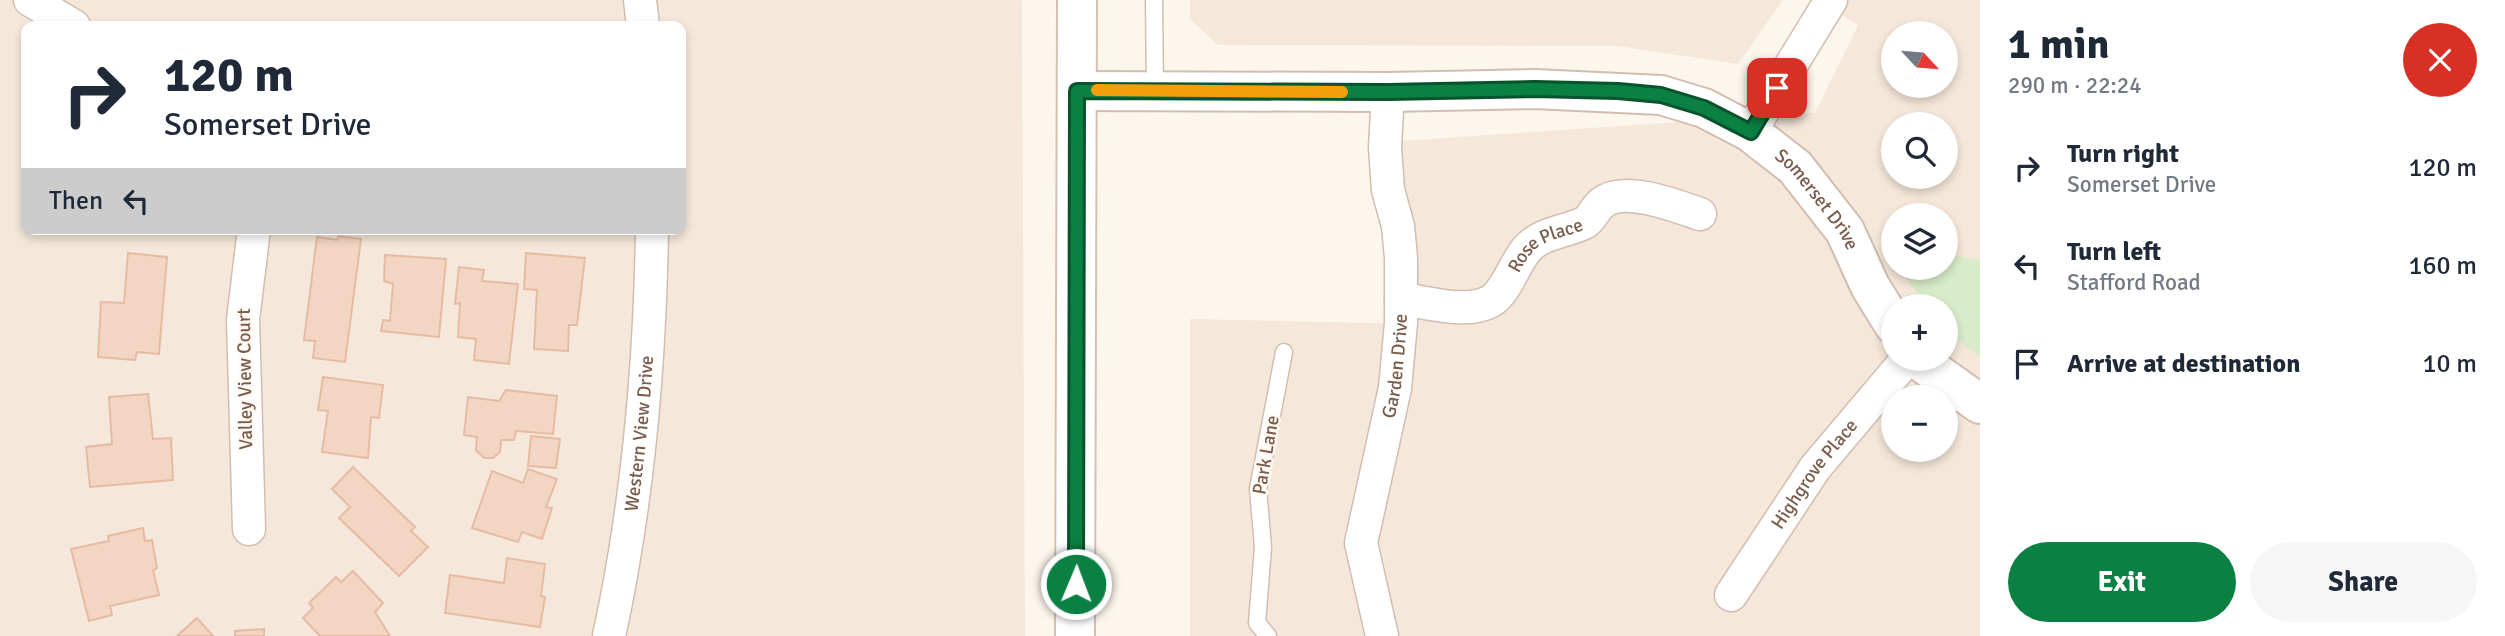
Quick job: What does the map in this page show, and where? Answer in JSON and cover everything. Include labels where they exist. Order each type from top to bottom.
[{"type":"street","points":[[30,0],[66,21]]},
{"type":"street","points":[[640,0],[642,21]]},
{"type":"street","points":[[1075,636],[1077,0]]},
{"type":"street","points":[[1751,132],[1831,0]]},
{"type":"street","name":"Somerset Drive","points":[[1077,91],[1388,92],[1535,89],[1661,95],[1704,108],[1751,132],[1795,167],[1835,215],[1881,301]]},
{"type":"street","name":"Garden Drive","points":[[1376,634],[1361,543],[1395,388],[1401,299],[1399,236],[1388,190],[1385,148],[1388,92]]},
{"type":"street","name":"Rose Place","points":[[1401,299],[1463,307],[1491,300],[1500,292],[1529,246],[1556,230],[1586,222],[1603,202],[1621,198],[1652,198],[1699,214]]},
{"type":"street","name":"Valley View Court","points":[[249,530],[243,320],[253,235]]},
{"type":"street","name":"Western View Drive","points":[[609,636],[628,534],[642,420],[652,235]]},
{"type":"street","name":"Highgrove Place","points":[[1731,595],[1815,468],[1897,371]]},
{"type":"street","points":[[1934,371],[1980,404]]},
{"type":"lane","points":[[1154,0],[1155,90]]},
{"type":"lane","name":"Park Lane","points":[[1268,636],[1256,623],[1263,547],[1258,489],[1284,352]]},
{"type":"shaded area","points":[[0,0],[1022,0],[1025,636],[0,636]]},
{"type":"shaded area","points":[[1190,0],[1783,0],[1738,64],[1617,46],[1218,45],[1190,19]]},
{"type":"shaded area","points":[[1818,0],[1980,0],[1980,636],[1190,636],[1190,319],[1417,324],[1399,141],[1815,113],[1858,25]]},
{"type":"green space","points":[[1958,256],[1980,260],[1980,357],[1958,340],[1958,294],[1918,294],[1908,280],[1958,280]]},
{"type":"building","points":[[339,236],[361,239],[345,362],[313,358],[315,341],[304,340],[317,237],[337,240]]},
{"type":"building","points":[[128,253],[167,257],[159,354],[137,352],[135,360],[98,357],[101,302],[124,303]]},
{"type":"building","points":[[526,253],[585,258],[577,325],[569,325],[568,351],[534,349],[537,290],[524,289]]},
{"type":"building","points":[[385,255],[446,259],[439,337],[381,331],[383,320],[390,321],[393,284],[384,281]]},
{"type":"building","points":[[459,267],[484,270],[482,281],[518,284],[509,364],[474,360],[476,339],[458,337],[460,303],[455,304]]},
{"type":"building","points":[[323,377],[383,385],[379,418],[371,417],[368,458],[322,452],[328,411],[318,410]]},
{"type":"building","points":[[506,390],[557,396],[553,434],[516,431],[514,440],[501,440],[500,452],[493,458],[484,458],[476,450],[477,437],[464,435],[468,397],[499,401]]},
{"type":"building","points":[[148,394],[153,439],[171,438],[173,480],[90,487],[86,447],[112,444],[109,397]]},
{"type":"building","points":[[531,436],[560,439],[556,468],[528,466]]},
{"type":"building","points":[[353,467],[415,527],[411,531],[428,547],[399,576],[339,518],[350,507],[332,489]]},
{"type":"building","points":[[528,469],[557,479],[546,507],[552,508],[542,539],[522,532],[518,542],[472,528],[492,471],[523,483]]},
{"type":"building","points":[[143,528],[145,541],[152,540],[157,568],[153,570],[159,595],[110,606],[112,615],[89,621],[71,549],[109,541],[108,536]]},
{"type":"building","points":[[507,558],[545,564],[541,596],[545,597],[540,627],[445,613],[450,575],[504,583]]},
{"type":"building","points":[[353,571],[383,603],[375,612],[390,636],[320,636],[303,618],[313,608],[309,603],[336,577],[341,582]]},
{"type":"building","points":[[197,618],[213,636],[177,636]]},
{"type":"building","points":[[264,629],[264,636],[235,636],[235,631]]},
{"type":"slow traffic","points":[[1097,90],[1342,92]]},
{"type":"route","points":[[1076,584],[1077,91],[1618,91],[1661,95],[1704,108],[1751,132],[1777,88]]}]
